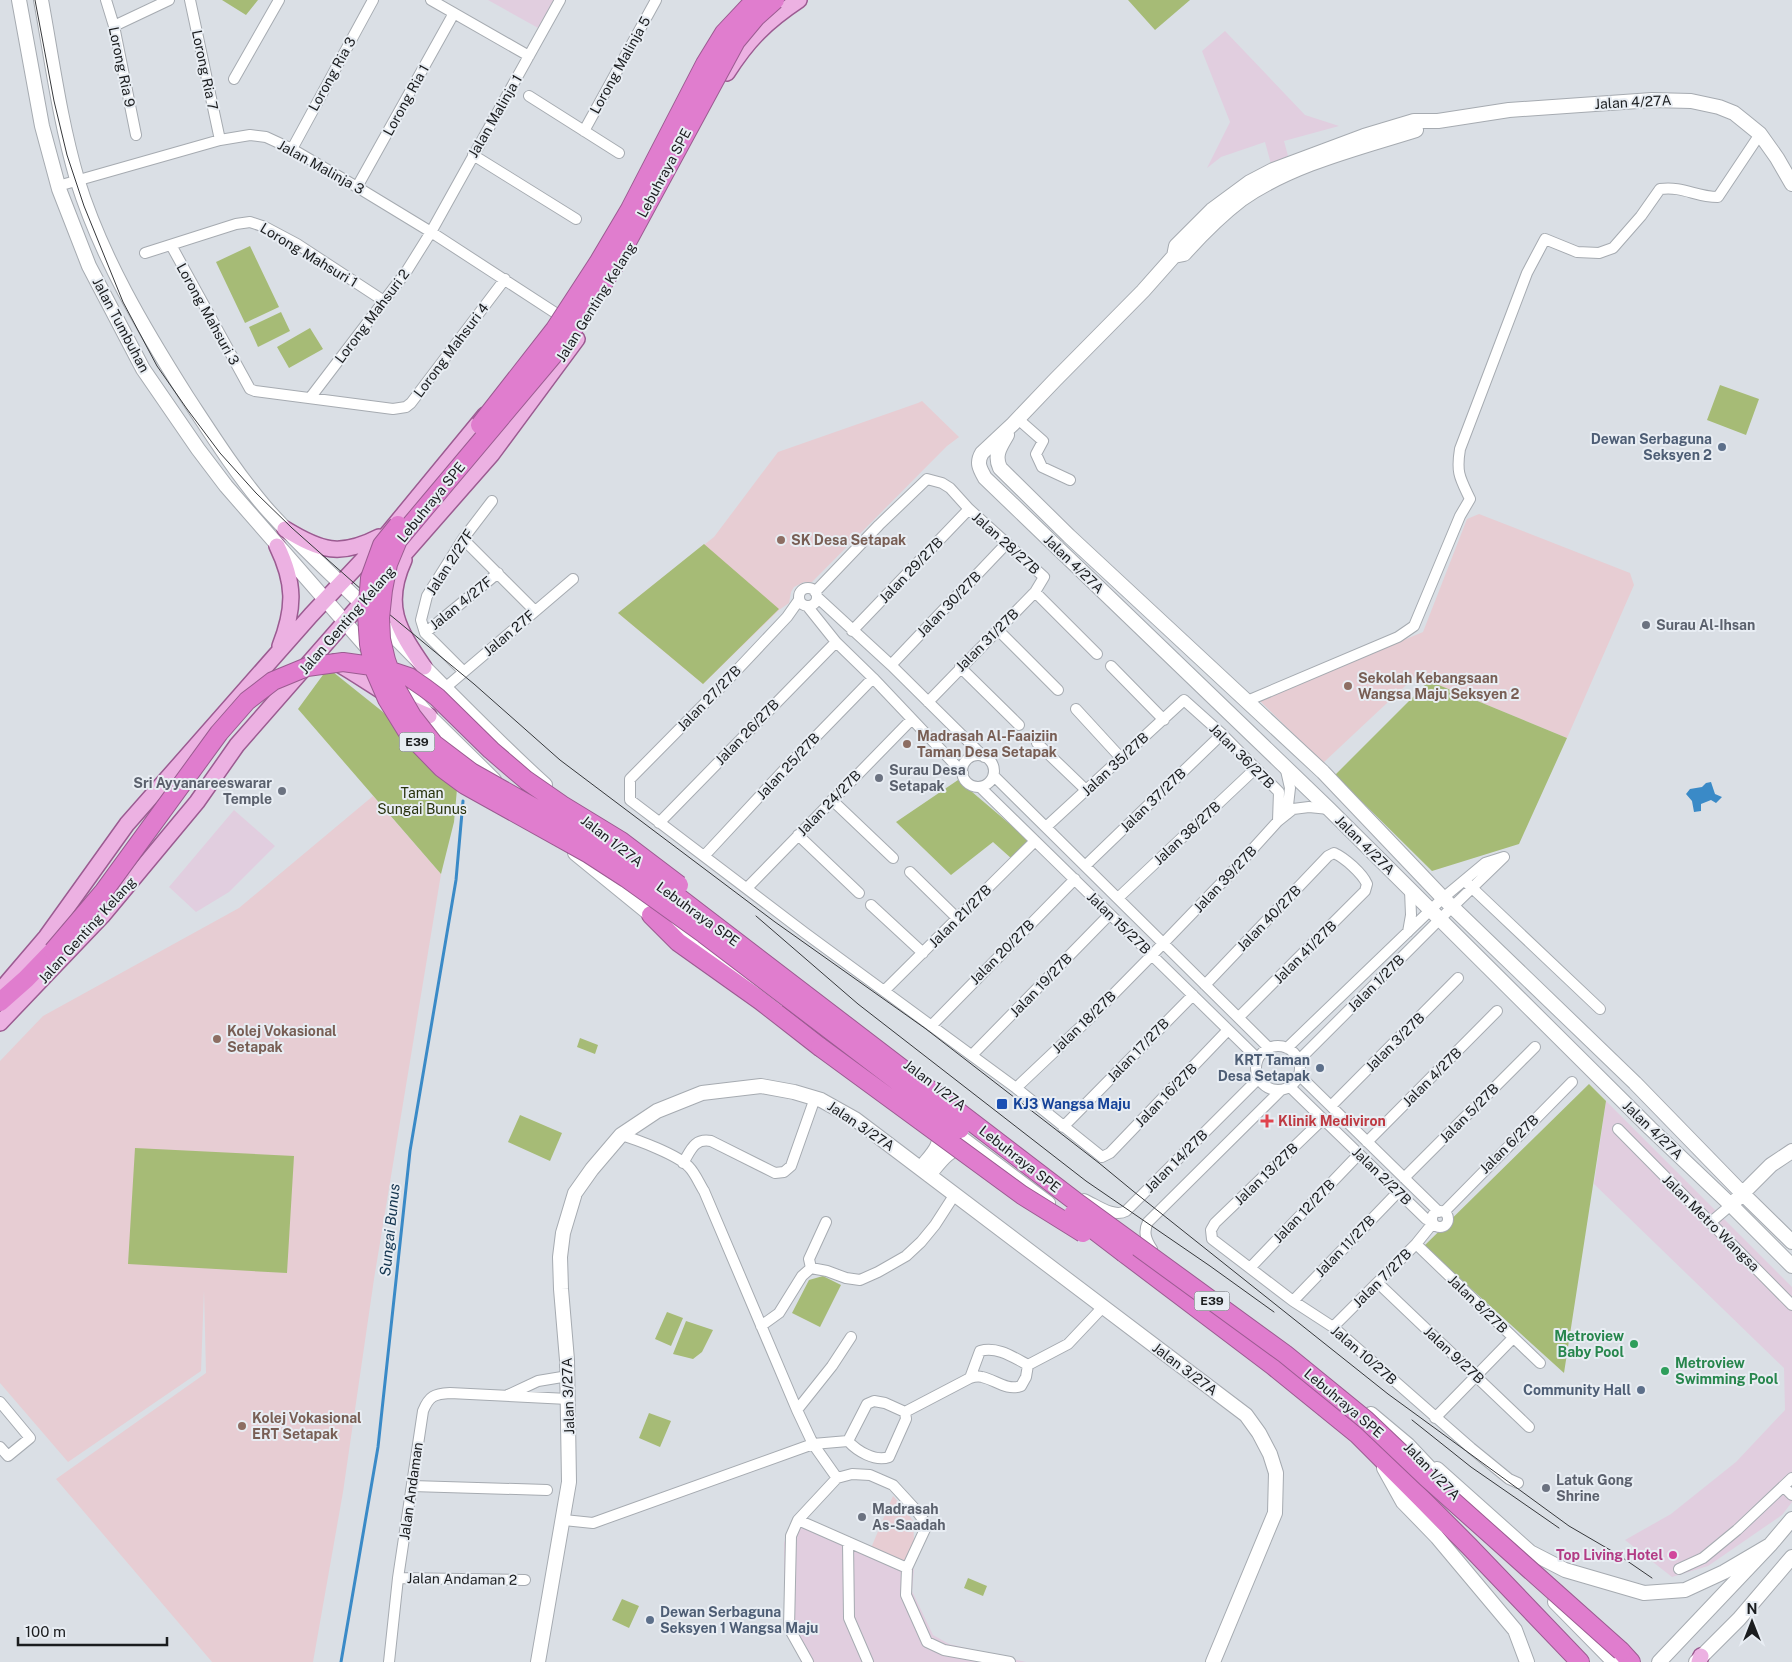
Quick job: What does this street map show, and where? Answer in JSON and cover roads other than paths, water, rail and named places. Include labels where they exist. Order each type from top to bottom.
[{"type":"highway","name":"Lebuhraya SPE","points":[[756,0],[724,34],[705,64],[630,209],[555,329],[447,468],[382,545],[370,578],[367,615],[369,644],[374,669],[387,699],[408,732],[442,768],[465,785],[589,854],[634,883],[712,940],[1272,1365],[1357,1434],[1580,1662]]},
{"type":"highway","name":"Lebuhraya SPE","points":[[778,6],[756,17],[736,41],[613,268],[566,340],[398,540],[388,564],[380,618],[381,639],[396,688],[412,716],[434,744],[471,772],[609,850],[678,898],[1075,1202],[1285,1354],[1366,1420],[1426,1477],[1631,1662]]},
{"type":"highway","name":"E39","points":[[0,1002],[26,980],[104,891],[219,733],[248,700],[274,681],[307,667],[343,662],[379,667],[409,677],[425,688],[437,697],[490,750],[526,780],[644,858],[722,920],[782,976]]},
{"type":"highway","points":[[651,915],[678,942],[761,1001],[820,1047],[1022,1195],[1077,1231],[1124,1253]]},
{"type":"main road","name":"Jalan Tumbuhan","points":[[19,0],[42,126],[58,186],[84,256],[143,368],[198,449],[242,506],[324,601]]},
{"type":"main road","name":"Jalan Tumbuhan","points":[[41,0],[61,114],[78,180],[98,234],[120,283],[162,358],[204,423],[249,487],[285,529],[340,583]]},
{"type":"main road","name":"Jalan Genting Kelang","points":[[0,991],[46,937],[127,824],[276,654],[388,533],[503,392],[579,285],[605,242],[719,37],[746,0]]},
{"type":"main road","points":[[756,0],[761,10],[767,13],[778,6]]},
{"type":"main road","name":"Jalan Genting Kelang","points":[[0,1023],[86,934],[197,802],[237,745],[492,454],[575,341],[628,253],[714,93],[744,47],[778,6],[798,0]]},
{"type":"main road","name":"Jalan 4/27A","points":[[1792,184],[1760,134],[1734,113],[1704,103],[1682,100],[1645,100],[1509,110],[1438,121],[1314,163],[1263,187],[1226,212],[1184,254],[1174,256],[1143,291],[978,459],[979,468],[985,478],[1285,766],[1410,890],[1437,921],[1792,1266]]},
{"type":"main road","points":[[54,170],[62,173],[67,172],[70,167],[70,148]]},
{"type":"main road","points":[[84,256],[83,233],[86,231],[98,234]]},
{"type":"main road","points":[[108,303],[118,306],[122,303],[123,300],[119,289],[120,283]]},
{"type":"main road","name":"Jalan 4/27A","points":[[1016,421],[997,452],[1000,468],[1155,617],[1323,772],[1448,902],[1635,1083],[1792,1242]]},
{"type":"main road","points":[[285,529],[318,546],[334,549],[355,548],[388,533]]},
{"type":"main road","points":[[276,654],[288,625],[292,599],[289,575],[278,546]]},
{"type":"main road","points":[[409,550],[398,575],[394,593],[394,615],[402,632],[424,667]]},
{"type":"main road","name":"Jalan 1/27A","points":[[340,583],[362,603],[505,749],[583,818],[699,908],[1302,1361],[1408,1445],[1547,1594],[1614,1662]]},
{"type":"main road","name":"Jalan 1/27A","points":[[324,601],[429,716],[503,789],[563,843],[651,915],[689,939],[826,1034],[1340,1425],[1576,1662]]},
{"type":"main road","points":[[370,650],[366,638],[370,630],[376,628],[387,630]]},
{"type":"main road","points":[[312,660],[330,660],[381,692],[413,710],[429,716]]},
{"type":"main road","points":[[127,824],[144,817],[156,821],[161,834],[158,850]]},
{"type":"main road","name":"Jalan 3/27A","points":[[538,1662],[564,1520],[569,1482],[568,1376],[560,1257],[563,1233],[575,1193],[592,1169],[621,1135],[658,1111],[702,1093],[761,1086],[815,1098],[855,1119],[1102,1308],[1246,1415],[1260,1433],[1270,1454],[1276,1474],[1275,1513],[1213,1662]]},
{"type":"main road","points":[[925,1171],[940,1141],[939,1128],[932,1116]]},
{"type":"main road","points":[[925,1171],[954,1149],[961,1147],[976,1149]]},
{"type":"main road","points":[[1731,1205],[1771,1165],[1792,1151]]},
{"type":"main road","points":[[1408,1445],[1530,1552],[1565,1570],[1611,1584],[1644,1593],[1685,1590],[1724,1572],[1770,1545]]},
{"type":"main road","points":[[1384,1468],[1403,1502],[1437,1537],[1515,1630],[1527,1662]]},
{"type":"main road","points":[[1659,1662],[1770,1545],[1792,1519]]},
{"type":"main road","points":[[1699,1660],[1739,1619],[1792,1557]]},
{"type":"street","name":"Lorong Ria 9","points":[[106,0],[114,26],[136,135]]},
{"type":"street","points":[[114,26],[169,0]]},
{"type":"street","name":"Lorong Ria 7","points":[[190,0],[220,140]]},
{"type":"street","points":[[234,79],[279,0]]},
{"type":"street","name":"Lorong Ria 3","points":[[292,149],[373,0]]},
{"type":"street","points":[[431,0],[529,56]]},
{"type":"street","name":"Jalan Malinja 1","points":[[431,232],[560,0]]},
{"type":"street","name":"Lorong Malinja 5","points":[[584,131],[656,0]]},
{"type":"street","name":"Lorong Ria 1","points":[[357,187],[454,13]]},
{"type":"street","points":[[529,96],[619,153]]},
{"type":"street","points":[[1247,701],[1398,637],[1414,626],[1460,516],[1470,500],[1457,467],[1460,449],[1527,272],[1545,239],[1577,252],[1598,253],[1613,248],[1626,236],[1660,189],[1672,187],[1688,190],[1704,197],[1718,197],[1760,134]]},
{"type":"street","name":"Jalan Malinja 3","points":[[58,186],[220,140],[244,135],[260,136],[292,149],[357,187],[431,232],[557,314]]},
{"type":"street","points":[[473,155],[576,219]]},
{"type":"street","name":"Lorong Mahsuri 1","points":[[145,253],[236,224],[250,222],[259,224],[297,244],[384,301]]},
{"type":"street","name":"Lorong Mahsuri 2","points":[[310,398],[406,272],[431,232]]},
{"type":"street","name":"Lorong Mahsuri 3","points":[[171,245],[245,382]]},
{"type":"street","name":"Lorong Mahsuri 4","points":[[245,382],[250,389],[255,391],[393,409],[406,407],[415,398],[505,279]]},
{"type":"street","points":[[1016,421],[1043,441],[1036,454],[1042,467],[1070,480]]},
{"type":"street","name":"Jalan 28/27B","points":[[816,591],[879,524],[926,479],[942,483],[950,488],[969,509],[1044,577]]},
{"type":"street","name":"Jalan 2/27F","points":[[424,633],[421,620],[427,596],[464,539],[492,501]]},
{"type":"street","name":"Jalan 29/27B","points":[[852,631],[969,509]]},
{"type":"street","points":[[464,539],[535,611]]},
{"type":"street","name":"Jalan 30/27B","points":[[891,665],[1007,543]]},
{"type":"street","name":"Jalan 4/27F","points":[[424,633],[498,573]]},
{"type":"street","name":"Jalan 31/27B","points":[[928,702],[1035,592],[1044,577]]},
{"type":"street","name":"Jalan 27F","points":[[445,688],[573,579]]},
{"type":"street","points":[[806,588],[816,591],[852,631],[891,665],[991,762],[994,776],[988,783],[980,787],[967,782],[963,774],[912,718],[836,642],[803,604],[799,595],[802,590],[806,588]]},
{"type":"street","points":[[803,604],[815,604],[816,591]]},
{"type":"street","points":[[1035,592],[1097,654]]},
{"type":"street","name":"Jalan 27/27B","points":[[659,823],[630,800],[630,779],[787,617],[803,604]]},
{"type":"street","points":[[1143,630],[1155,617]]},
{"type":"street","points":[[998,630],[1058,690]]},
{"type":"street","points":[[424,633],[463,671]]},
{"type":"street","name":"Jalan 26/27B","points":[[659,823],[836,642]]},
{"type":"street","points":[[1111,666],[1164,720]]},
{"type":"street","points":[[960,667],[1019,726]]},
{"type":"street","name":"Jalan 25/27B","points":[[705,855],[796,756],[874,678]]},
{"type":"street","name":"Jalan 35/27B","points":[[1046,827],[1184,700]]},
{"type":"street","name":"Jalan 36/27B","points":[[1184,700],[1222,734],[1279,792],[1278,821]]},
{"type":"street","points":[[1076,710],[1121,758]]},
{"type":"street","name":"Jalan 24/27B","points":[[747,888],[912,718]]},
{"type":"street","name":"Jalan 37/27B","points":[[1085,866],[1222,734]]},
{"type":"street","points":[[1037,743],[1086,790]]},
{"type":"street","points":[[963,774],[963,768],[969,759],[979,756],[984,757]]},
{"type":"street","points":[[1285,766],[1290,788],[1287,814]]},
{"type":"street","name":"Jalan 38/27B","points":[[1118,898],[1256,768]]},
{"type":"street","name":"Jalan 15/27B","points":[[994,776],[1269,1048]]},
{"type":"street","name":"Jalan 15/27B","points":[[980,787],[1258,1058]]},
{"type":"street","points":[[832,800],[892,858]]},
{"type":"street","name":"Jalan 39/27B","points":[[1152,955],[1278,821],[1293,809],[1309,807],[1329,809]]},
{"type":"street","points":[[659,823],[705,855],[884,991],[1016,1088],[1063,1127]]},
{"type":"street","points":[[798,835],[859,893]]},
{"type":"street","name":"Jalan 21/27B","points":[[884,991],[1035,841]]},
{"type":"street","name":"Jalan 41/27B","points":[[1239,1017],[1365,891],[1367,884],[1365,879],[1340,856],[1334,854]]},
{"type":"street","name":"Jalan 40/27B","points":[[1205,985],[1328,856],[1334,854]]},
{"type":"street","name":"Jalan 1/27B","points":[[1299,1060],[1437,921],[1448,902],[1468,884],[1485,862],[1506,856]]},
{"type":"street","points":[[910,872],[957,918]]},
{"type":"street","name":"Jalan 20/27B","points":[[931,1026],[998,955],[1075,879]]},
{"type":"street","points":[[1468,884],[1600,1009]]},
{"type":"street","points":[[1408,933],[1412,915],[1410,890]]},
{"type":"street","points":[[870,905],[923,953]]},
{"type":"street","name":"Jalan 19/27B","points":[[972,1055],[1110,914]]},
{"type":"street","name":"Jalan 1/27B","points":[[1287,1048],[1408,933],[1437,921]]},
{"type":"street","name":"Jalan 18/27B","points":[[1016,1088],[1152,955]]},
{"type":"street","name":"Jalan 3/27B","points":[[1331,1106],[1458,978]]},
{"type":"street","name":"Jalan 17/27B","points":[[1063,1127],[1193,995]]},
{"type":"street","name":"Jalan 4/27B","points":[[1367,1142],[1497,1011]]},
{"type":"street","name":"Jalan 16/27B","points":[[1063,1127],[1102,1158],[1110,1154],[1228,1030]]},
{"type":"street","points":[[1275,1046],[1287,1048],[1299,1060],[1299,1075],[1285,1089],[1268,1088],[1258,1079],[1255,1065],[1258,1058],[1260,1054],[1269,1048],[1275,1046]]},
{"type":"street","name":"Jalan 5/27B","points":[[1404,1178],[1534,1047]]},
{"type":"street","name":"Jalan 2/27B","points":[[1299,1075],[1404,1178],[1439,1218]]},
{"type":"street","name":"Jalan 14/27B","points":[[1084,1198],[1115,1214],[1121,1214],[1126,1211],[1258,1079]]},
{"type":"street","name":"Jalan 6/27B","points":[[1439,1218],[1572,1082]]},
{"type":"street","name":"Jalan 14/27B","points":[[1152,1249],[1145,1236],[1148,1222],[1285,1089]]},
{"type":"street","name":"Jalan 2/27B","points":[[1285,1089],[1323,1119],[1426,1219],[1439,1218]]},
{"type":"street","points":[[684,1163],[695,1144],[703,1140],[711,1141],[774,1174],[784,1172],[791,1166],[815,1098]]},
{"type":"street","name":"Jalan 13/27B","points":[[1211,1230],[1215,1223],[1323,1119]]},
{"type":"street","name":"Jalan Metro Wangsa","points":[[1618,1129],[1792,1305]]},
{"type":"street","points":[[621,1135],[638,1140],[689,1166],[704,1191],[797,1410],[814,1444],[837,1478]]},
{"type":"street","name":"Jalan 12/27B","points":[[1250,1268],[1359,1154]]},
{"type":"street","name":"Jalan 11/27B","points":[[1293,1301],[1398,1192]]},
{"type":"street","points":[[811,1268],[860,1280],[878,1272],[906,1256],[921,1242],[936,1225],[955,1194]]},
{"type":"street","points":[[1711,1222],[1731,1205]]},
{"type":"street","name":"Jalan 7/27B","points":[[1333,1327],[1416,1244],[1439,1218]]},
{"type":"street","points":[[811,1268],[809,1259],[826,1222]]},
{"type":"street","name":"Jalan 10/27B","points":[[1211,1230],[1212,1239],[1293,1301],[1333,1327],[1435,1418],[1509,1479],[1518,1482]]},
{"type":"street","name":"Jalan 8/27B","points":[[1416,1244],[1540,1363]]},
{"type":"street","points":[[761,1326],[779,1313],[802,1276],[811,1268]]},
{"type":"street","name":"Jalan 9/27B","points":[[1378,1283],[1529,1427]]},
{"type":"street","points":[[1028,1365],[1068,1344],[1102,1308]]},
{"type":"street","points":[[797,1410],[832,1366],[851,1337]]},
{"type":"street","points":[[1435,1418],[1513,1338]]},
{"type":"street","points":[[970,1378],[980,1351],[988,1348],[998,1350],[1028,1365]]},
{"type":"street","points":[[905,1412],[970,1378],[980,1376],[1014,1388],[1021,1386],[1026,1377],[1028,1365]]},
{"type":"street","name":"Jalan Andaman","points":[[504,1397],[538,1381],[568,1376]]},
{"type":"street","name":"Jalan Andaman","points":[[389,1662],[398,1578],[422,1411],[426,1401],[436,1394],[450,1393],[568,1399]]},
{"type":"street","points":[[848,1441],[867,1404],[874,1401],[885,1403],[905,1412]]},
{"type":"street","points":[[0,1402],[30,1438],[8,1456],[0,1447]]},
{"type":"street","points":[[848,1441],[854,1448],[873,1457],[883,1459],[889,1457],[906,1419],[905,1412]]},
{"type":"street","points":[[564,1520],[594,1524],[814,1444],[848,1441]]},
{"type":"street","points":[[808,1662],[789,1628],[791,1536],[798,1520],[837,1478],[852,1474],[870,1476],[893,1485],[927,1525],[907,1568],[906,1595],[927,1642],[944,1650],[1010,1662]]},
{"type":"street","points":[[1679,1570],[1703,1558],[1792,1478]]},
{"type":"street","points":[[412,1486],[547,1490]]},
{"type":"street","points":[[1784,1487],[1792,1495]]},
{"type":"street","points":[[798,1520],[907,1568]]},
{"type":"street","points":[[848,1542],[849,1618],[868,1662]]},
{"type":"street","name":"Jalan Andaman 2","points":[[398,1578],[526,1580]]},
{"type":"water","points":[[1711,782],[1715,794],[1722,797],[1716,803],[1711,800],[1701,804],[1701,811],[1694,812],[1692,801],[1686,794],[1690,789],[1702,787],[1706,783]]},
{"type":"waterway","name":"Sungai Bunus","points":[[341,1662],[378,1447],[410,1151],[456,880],[463,801]]},
{"type":"tram line","points":[[35,0],[54,101],[67,155],[84,206],[123,302],[157,366],[220,453],[256,493],[292,528],[389,614],[474,684],[560,760],[775,922],[926,1029],[1099,1163],[1388,1394],[1569,1526],[1617,1554],[1652,1578]]},
{"type":"tram line","points":[[756,916],[858,1004],[1086,1181],[1274,1312]]},
{"type":"tram line","points":[[1412,1420],[1471,1467],[1559,1528]]},
{"type":"place","name":"Dewan Serbaguna Seksyen 2","points":[[1722,447]]},
{"type":"place","name":"SK Desa Setapak","points":[[781,540]]},
{"type":"place","name":"Surau Al-Ihsan","points":[[1646,625]]},
{"type":"place","name":"Sekolah Kebangsaan Wangsa Maju Seksyen 2","points":[[1348,686]]},
{"type":"place","name":"Madrasah Al-Faaiziin Taman Desa Setapak","points":[[907,744]]},
{"type":"place","name":"Surau Desa Setapak","points":[[879,778]]},
{"type":"place","name":"Sri Ayyanareeswarar Temple","points":[[282,791]]},
{"type":"place","name":"Kolej Vokasional Setapak","points":[[217,1039]]},
{"type":"place","name":"KRT Taman Desa Setapak","points":[[1320,1068]]},
{"type":"place","name":"KJ3 Wangsa Maju","points":[[1002,1104]]},
{"type":"place","name":"Klinik Mediviron","points":[[1267,1121]]},
{"type":"place","name":"Metroview Baby Pool","points":[[1634,1344]]},
{"type":"place","name":"Metroview Swimming Pool","points":[[1665,1371]]},
{"type":"place","name":"Community Hall","points":[[1641,1390]]},
{"type":"place","name":"Kolej Vokasional ERT Setapak","points":[[242,1426]]},
{"type":"place","name":"Latuk Gong Shrine","points":[[1546,1488]]},
{"type":"place","name":"Madrasah As-Saadah","points":[[862,1517]]},
{"type":"place","name":"Top Living Hotel","points":[[1673,1555]]},
{"type":"place","name":"Dewan Serbaguna Seksyen 1 Wangsa Maju","points":[[650,1620]]},
{"type":"park label","name":"Taman Sungai Bunus","points":[[422,802]]}]
